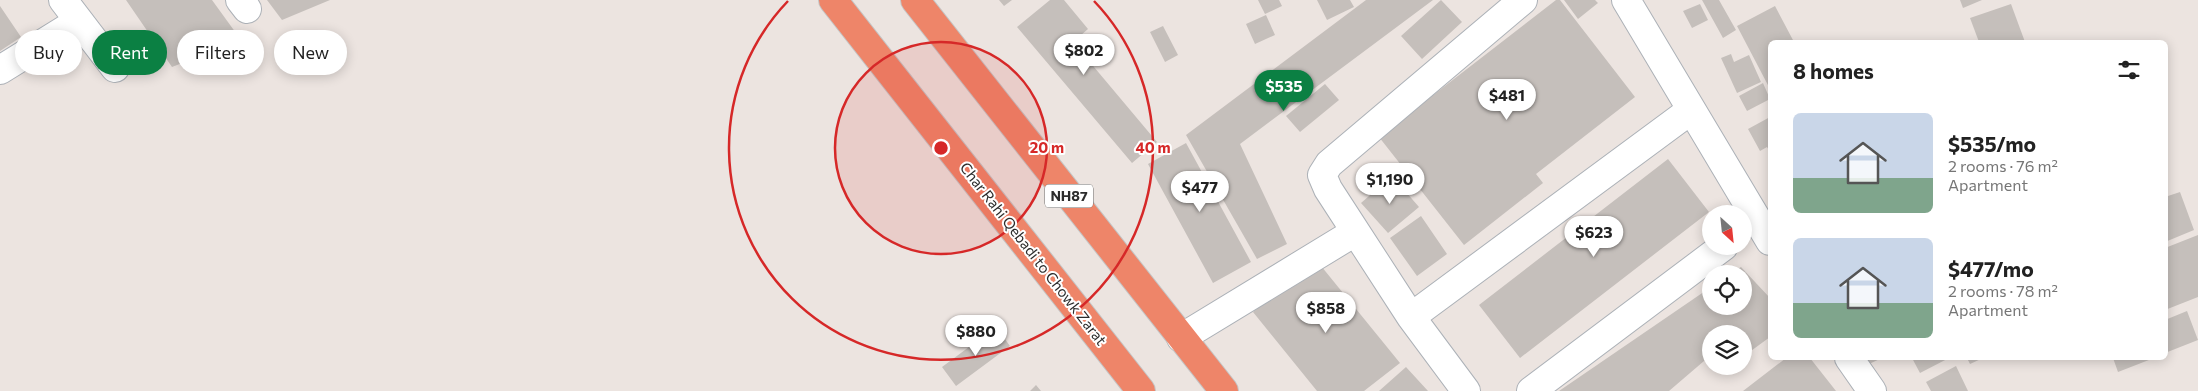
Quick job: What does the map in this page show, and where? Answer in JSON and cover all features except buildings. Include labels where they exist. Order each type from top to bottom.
[{"type":"highway","name":"Char Rahi Qebadi to Chowk Zarat","points":[[833,0],[1141,391]]},
{"type":"highway","name":"NH87","points":[[915,0],[1224,391]]},
{"type":"lane","points":[[1466,391],[1411,317],[1328,189],[1322,174],[1329,164],[1524,0]]},
{"type":"lane","points":[[1626,0],[1691,110],[1757,231]]},
{"type":"lane","points":[[0,70],[71,11],[92,39]]},
{"type":"lane","points":[[1411,317],[1691,110]]},
{"type":"lane","points":[[1181,338],[1355,232]]},
{"type":"lane","points":[[1531,391],[1712,255]]},
{"type":"lane","points":[[1850,360],[1872,391]]}]
